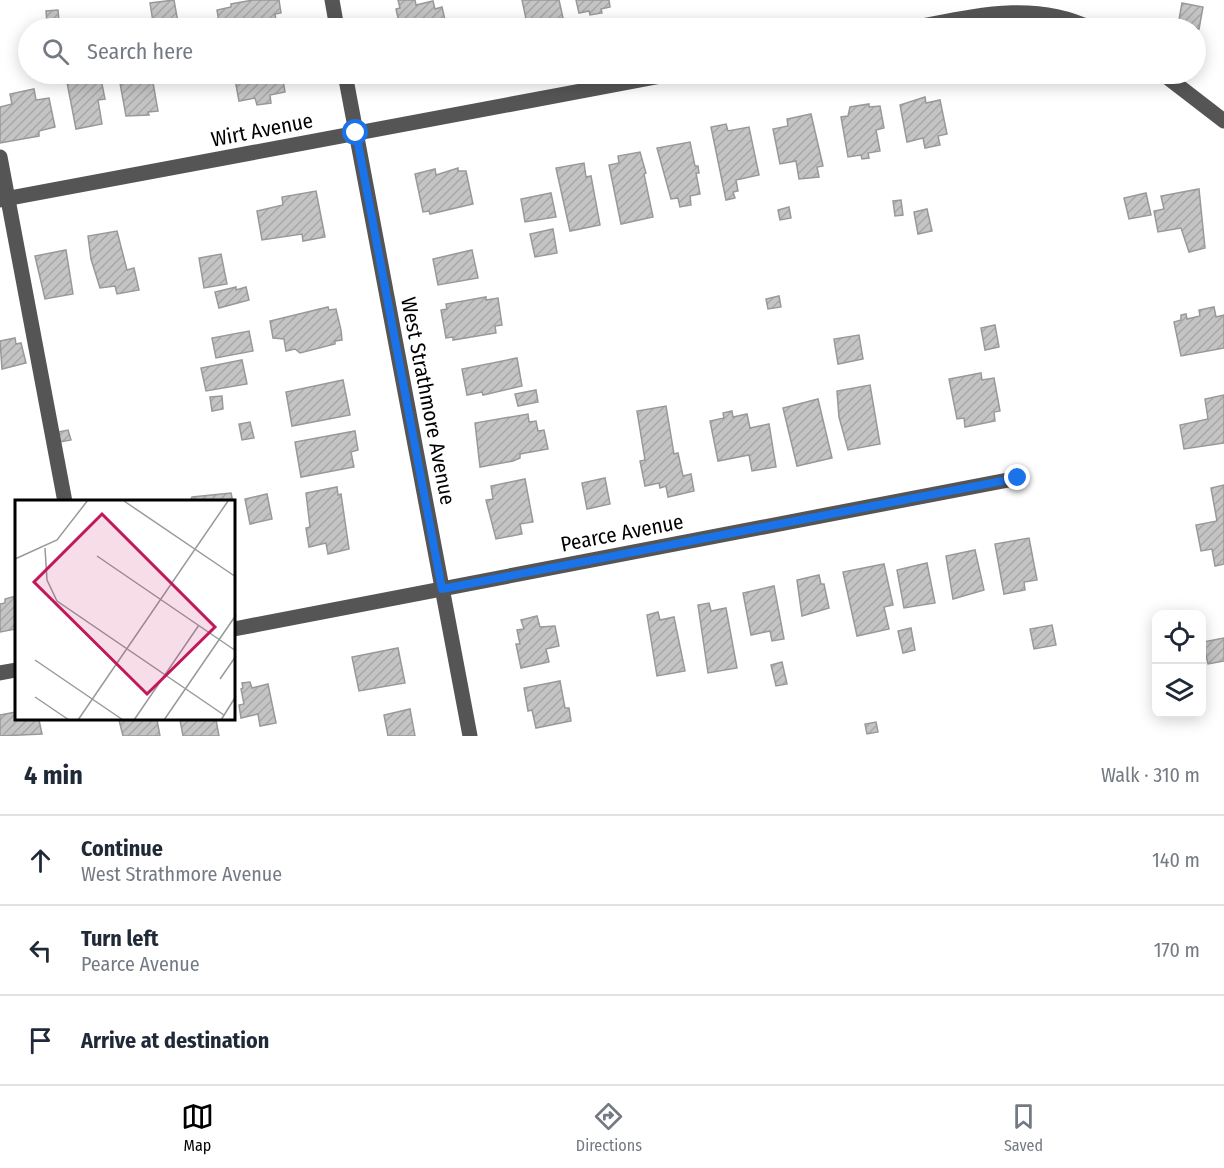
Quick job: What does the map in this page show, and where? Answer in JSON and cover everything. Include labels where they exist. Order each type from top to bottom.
[{"type":"street","points":[[332,0],[335,18]]},
{"type":"street","points":[[964,18],[996,12],[1035,12],[1056,18]]},
{"type":"street","name":"West Strathmore Avenue","points":[[347,84],[470,736]]},
{"type":"street","name":"Wirt Avenue","points":[[4,200],[618,84]]},
{"type":"street","points":[[1176,84],[1224,121]]},
{"type":"street","points":[[0,157],[4,200],[66,500]]},
{"type":"street","name":"Pearce Avenue","points":[[236,628],[1018,478]]},
{"type":"street","points":[[0,673],[15,670]]},
{"type":"building","points":[[174,0],[177,18],[152,18],[150,3]]},
{"type":"building","points":[[253,0],[279,0],[281,13],[275,14],[276,18],[218,18],[217,10],[231,7],[231,4]]},
{"type":"building","points":[[398,0],[415,0],[416,5],[433,1],[435,9],[442,7],[445,18],[398,18],[396,9],[400,8]]},
{"type":"building","points":[[522,0],[559,0],[563,18],[526,18]]},
{"type":"building","points":[[576,0],[609,0],[610,7],[601,9],[602,13],[590,15],[589,11],[579,13]]},
{"type":"building","points":[[1182,3],[1203,7],[1201,18],[1179,18]]},
{"type":"building","points":[[58,10],[59,18],[47,18],[46,11]]},
{"type":"building","points":[[67,84],[102,84],[105,99],[98,100],[102,124],[76,129]]},
{"type":"building","points":[[120,84],[153,84],[158,111],[148,112],[149,115],[126,116]]},
{"type":"building","points":[[236,84],[284,84],[285,92],[270,95],[271,103],[257,105],[255,98],[239,101]]},
{"type":"building","points":[[34,89],[36,100],[49,98],[55,127],[39,131],[39,136],[0,143],[0,107],[12,104],[10,94]]},
{"type":"building","points":[[925,97],[926,103],[940,100],[947,134],[938,136],[940,145],[925,148],[923,138],[907,142],[900,105]]},
{"type":"building","points":[[869,104],[869,107],[880,106],[884,128],[876,130],[880,151],[868,153],[869,158],[862,159],[861,155],[848,157],[841,117],[848,116],[850,107]]},
{"type":"building","points":[[811,114],[823,166],[817,167],[819,177],[799,179],[796,161],[780,164],[773,129],[788,126],[787,119]]},
{"type":"building","points":[[726,124],[728,131],[749,127],[759,175],[736,180],[738,191],[733,192],[735,198],[726,200],[711,127]]},
{"type":"building","points":[[690,142],[695,166],[698,166],[699,173],[696,173],[700,194],[690,196],[691,205],[680,207],[678,198],[671,199],[657,148]]},
{"type":"building","points":[[640,152],[653,217],[621,224],[609,165],[619,163],[618,156]]},
{"type":"building","points":[[584,163],[586,177],[591,176],[600,225],[570,231],[556,168]]},
{"type":"building","points":[[458,168],[458,171],[466,171],[473,204],[430,214],[429,211],[423,212],[415,174],[435,169],[436,175]]},
{"type":"building","points":[[1199,189],[1205,248],[1189,252],[1181,228],[1158,232],[1154,211],[1164,209],[1161,196]]},
{"type":"building","points":[[316,191],[325,237],[303,241],[302,234],[262,240],[257,211],[283,205],[282,197]]},
{"type":"building","points":[[551,193],[556,217],[525,222],[521,199]]},
{"type":"building","points":[[1146,193],[1151,215],[1129,219],[1124,198]]},
{"type":"building","points":[[901,200],[903,215],[895,216],[893,201]]},
{"type":"building","points":[[789,207],[791,218],[780,220],[778,210]]},
{"type":"building","points":[[927,209],[932,231],[918,234],[914,212]]},
{"type":"building","points":[[553,229],[557,253],[535,257],[530,234]]},
{"type":"building","points":[[117,231],[127,270],[134,268],[139,290],[117,294],[115,286],[100,288],[91,259],[88,236]]},
{"type":"building","points":[[66,250],[73,294],[45,299],[35,256]]},
{"type":"building","points":[[472,250],[478,278],[438,285],[433,259]]},
{"type":"building","points":[[221,254],[227,284],[204,288],[199,258]]},
{"type":"building","points":[[236,287],[236,290],[246,287],[249,300],[219,308],[215,292]]},
{"type":"building","points":[[779,296],[781,307],[768,309],[766,299]]},
{"type":"building","points":[[486,297],[486,300],[498,298],[502,325],[495,326],[496,333],[453,340],[453,337],[446,338],[441,310],[447,309],[446,304]]},
{"type":"building","points":[[328,307],[329,310],[336,309],[341,330],[342,340],[335,341],[335,344],[300,353],[295,349],[286,351],[284,339],[273,338],[270,321]]},
{"type":"building","points":[[1214,307],[1216,317],[1224,315],[1224,348],[1181,356],[1174,322],[1181,320],[1181,315],[1186,314],[1187,319],[1200,316],[1199,310]]},
{"type":"building","points":[[995,325],[999,347],[985,350],[981,328]]},
{"type":"building","points":[[249,331],[253,351],[216,358],[212,338]]},
{"type":"building","points":[[859,335],[863,359],[838,364],[834,339]]},
{"type":"building","points":[[15,338],[16,344],[21,343],[26,363],[2,369],[0,341]]},
{"type":"building","points":[[517,358],[522,386],[483,395],[482,392],[467,395],[462,369]]},
{"type":"building","points":[[242,360],[247,384],[206,391],[201,368]]},
{"type":"building","points":[[981,373],[982,380],[994,378],[1000,411],[994,412],[995,421],[965,427],[964,418],[957,419],[949,379]]},
{"type":"building","points":[[343,380],[350,415],[292,426],[286,392]]},
{"type":"building","points":[[870,385],[880,444],[848,450],[839,417],[837,391]]},
{"type":"building","points":[[536,390],[538,402],[518,406],[515,394]]},
{"type":"building","points":[[1224,395],[1224,443],[1184,449],[1180,425],[1208,419],[1205,399]]},
{"type":"building","points":[[222,396],[223,409],[212,411],[210,397]]},
{"type":"building","points":[[818,399],[832,458],[797,466],[783,408]]},
{"type":"building","points":[[666,406],[674,454],[678,453],[683,476],[691,474],[694,491],[668,497],[666,486],[660,488],[659,483],[645,486],[640,461],[645,460],[637,411]]},
{"type":"building","points":[[732,411],[733,417],[747,414],[750,428],[769,424],[776,467],[752,471],[749,455],[718,461],[710,421],[724,418],[723,413]]},
{"type":"building","points":[[528,414],[529,422],[536,421],[538,431],[544,430],[548,449],[520,454],[520,458],[513,461],[480,467],[475,423]]},
{"type":"building","points":[[250,422],[254,438],[242,440],[239,424]]},
{"type":"building","points":[[68,430],[71,440],[60,442],[58,432]]},
{"type":"building","points":[[355,431],[358,450],[351,452],[354,467],[301,477],[295,442]]},
{"type":"building","points":[[605,478],[610,504],[587,509],[582,483]]},
{"type":"building","points":[[525,479],[533,522],[520,524],[522,534],[496,539],[486,500],[493,499],[491,486]]},
{"type":"building","points":[[1224,485],[1224,564],[1215,566],[1212,549],[1201,551],[1196,525],[1217,521],[1211,488]]},
{"type":"building","points":[[337,487],[338,495],[341,494],[349,549],[328,554],[326,543],[309,547],[306,528],[310,527],[306,493]]},
{"type":"building","points":[[231,493],[233,500],[191,500],[192,497]]},
{"type":"building","points":[[267,494],[272,519],[250,524],[245,499]]},
{"type":"building","points":[[1029,538],[1037,580],[1024,582],[1025,590],[1004,594],[995,544]]},
{"type":"building","points":[[975,550],[984,590],[953,599],[946,556]]},
{"type":"building","points":[[927,563],[935,603],[904,608],[897,570]]},
{"type":"building","points":[[884,564],[893,605],[884,607],[889,629],[857,636],[843,572]]},
{"type":"building","points":[[819,575],[821,584],[824,584],[829,608],[802,616],[797,580]]},
{"type":"building","points":[[774,586],[784,639],[772,641],[770,631],[751,635],[743,593]]},
{"type":"building","points":[[15,596],[15,629],[0,632],[0,604],[5,603],[5,599]]},
{"type":"building","points":[[709,603],[711,611],[726,608],[737,668],[708,673],[698,605]]},
{"type":"building","points":[[658,612],[660,620],[674,617],[685,671],[657,676],[647,615]]},
{"type":"building","points":[[537,616],[540,627],[555,626],[559,646],[546,649],[549,662],[521,668],[516,644],[520,644],[517,630],[524,629],[521,620]]},
{"type":"building","points":[[1052,625],[1056,645],[1034,649],[1030,629]]},
{"type":"building","points":[[911,628],[915,650],[903,653],[898,631]]},
{"type":"building","points":[[1224,638],[1224,661],[1208,664],[1206,641]]},
{"type":"building","points":[[398,648],[405,683],[359,691],[352,657]]},
{"type":"building","points":[[782,662],[787,684],[776,686],[771,665]]},
{"type":"building","points":[[560,681],[565,708],[569,708],[571,721],[536,728],[532,710],[528,711],[524,688]]},
{"type":"building","points":[[250,682],[252,688],[268,684],[276,723],[260,726],[258,714],[241,718],[239,705],[244,704],[242,683]]},
{"type":"building","points":[[410,709],[415,736],[388,736],[384,715]]},
{"type":"building","points":[[15,712],[15,721],[39,721],[42,734],[0,736],[0,715]]},
{"type":"building","points":[[119,721],[157,721],[160,736],[123,736]]},
{"type":"building","points":[[180,721],[216,721],[219,736],[183,736]]},
{"type":"building","points":[[876,722],[878,732],[867,734],[865,724]]},
{"type":"route","points":[[356,133],[442,589],[1018,478]]}]
